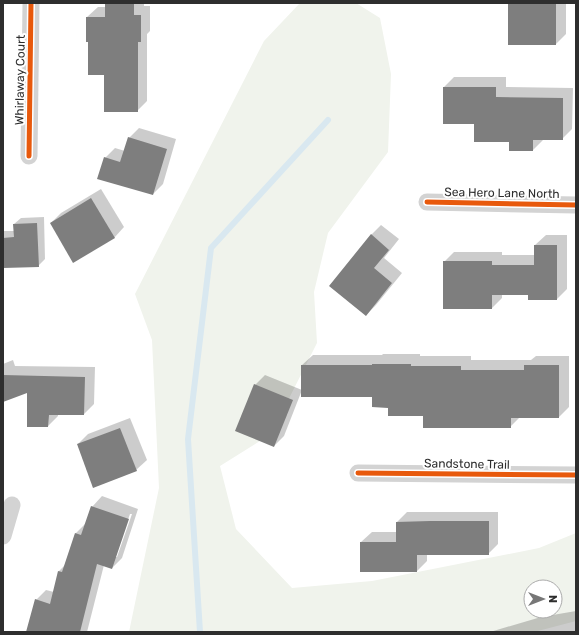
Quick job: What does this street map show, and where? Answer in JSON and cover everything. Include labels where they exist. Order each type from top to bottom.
[{"type":"street","name":"Whirlaway Court","points":[[29,156],[31,3]]},
{"type":"street","name":"Sea Hero Lane North","points":[[427,202],[576,205]]},
{"type":"street","name":"Sandstone Trail","points":[[358,473],[576,475]]},
{"type":"street","points":[[3,536],[12,505]]},
{"type":"shaded area","points":[[300,3],[356,3],[380,18],[391,74],[388,152],[328,233],[314,292],[317,343],[271,434],[220,466],[236,529],[292,588],[372,581],[539,548],[576,533],[576,621],[534,632],[129,632],[159,488],[152,340],[135,294],[264,41]]},
{"type":"building","points":[[105,3],[134,3],[134,15],[141,15],[141,42],[138,42],[138,112],[104,112],[104,75],[88,75],[86,17],[105,17]]},
{"type":"building","points":[[508,3],[556,3],[556,45],[508,45]]},
{"type":"building","points":[[443,87],[496,87],[496,97],[563,98],[563,140],[533,140],[533,151],[509,151],[509,142],[474,142],[474,124],[443,124]]},
{"type":"building","points":[[128,137],[167,149],[153,195],[97,179],[104,157],[120,162]]},
{"type":"building","points":[[91,198],[115,238],[73,263],[50,223]]},
{"type":"building","points":[[37,223],[39,267],[3,268],[3,238],[14,237],[13,224]]},
{"type":"building","points":[[371,234],[389,250],[374,268],[392,283],[366,316],[329,286]]},
{"type":"building","points":[[534,245],[557,245],[557,300],[528,300],[528,295],[492,295],[492,309],[443,309],[443,261],[492,261],[492,265],[534,265]]},
{"type":"building","points":[[372,364],[461,366],[461,370],[524,370],[524,365],[559,365],[559,418],[511,418],[511,428],[423,428],[423,416],[388,416],[388,408],[372,407],[372,397],[301,397],[301,365]]},
{"type":"building","points":[[3,375],[85,377],[84,415],[49,415],[48,427],[27,427],[27,393],[3,402]]},
{"type":"building","points":[[254,384],[293,400],[274,447],[235,431]]},
{"type":"building","points":[[120,428],[137,471],[93,488],[77,444]]},
{"type":"building","points":[[91,506],[129,519],[112,569],[97,564],[80,632],[26,632],[35,599],[50,604],[58,571],[62,572],[75,533],[81,535]]},
{"type":"building","points":[[489,521],[489,555],[417,555],[417,572],[360,572],[360,542],[396,542],[396,522]]},
{"type":"waterway","points":[[200,632],[188,439],[211,248],[328,120]]},
{"type":"cycle path","points":[[29,156],[31,3]]},
{"type":"cycle path","points":[[427,202],[576,205]]},
{"type":"cycle path","points":[[358,473],[576,475]]}]
